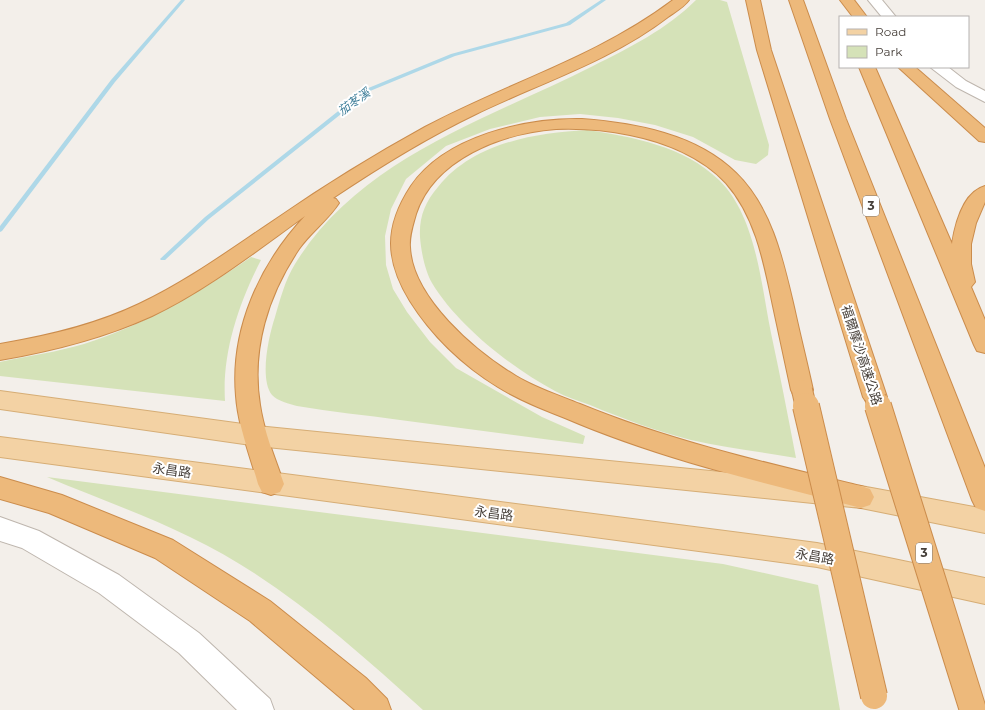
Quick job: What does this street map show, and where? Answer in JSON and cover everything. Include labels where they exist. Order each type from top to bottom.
[{"type":"highway","points":[[0,352],[70,338],[114,323],[147,309],[236,256],[284,222],[376,162],[442,125],[504,94],[618,44],[644,29],[682,0]]},
{"type":"highway","name":"福爾摩沙高速公路","points":[[753,0],[764,50],[973,710]]},
{"type":"highway","name":"3","points":[[796,0],[838,119],[985,500]]},
{"type":"highway","points":[[838,0],[845,16]]},
{"type":"highway","points":[[847,0],[859,16]]},
{"type":"highway","points":[[866,68],[985,345]]},
{"type":"highway","points":[[907,68],[985,137]]},
{"type":"highway","points":[[861,497],[676,450],[592,421],[511,384],[481,364],[452,338],[424,307],[410,283],[400,251],[403,226],[412,199],[426,180],[450,158],[477,144],[510,132],[543,125],[584,124],[624,128],[667,139],[700,155],[721,168],[739,187],[756,215],[769,247],[802,390],[875,703]]},
{"type":"highway","points":[[271,484],[247,395],[247,351],[256,311],[275,270],[314,217],[376,162]]},
{"type":"highway","points":[[970,311],[961,260],[966,222],[980,195],[985,192]]},
{"type":"highway","points":[[0,488],[53,503],[164,549],[260,611],[355,689],[376,710]]},
{"type":"main road","points":[[0,400],[257,436],[861,497],[985,521]]},
{"type":"main road","name":"永昌路","points":[[0,446],[271,484],[817,555],[985,591]]},
{"type":"street","points":[[875,0],[888,16]]},
{"type":"street","points":[[939,68],[961,84],[985,97]]},
{"type":"street","points":[[0,529],[30,539],[109,584],[189,643],[259,710]]},
{"type":"green space","points":[[696,0],[720,0],[727,2],[769,145],[768,155],[756,164],[735,160],[693,137],[655,125],[618,118],[580,114],[540,117],[490,129],[446,146],[406,179],[391,209],[385,236],[386,265],[393,289],[407,312],[430,342],[456,368],[542,417],[585,436],[583,444],[297,406],[277,399],[272,395],[268,388],[266,379],[266,357],[281,297],[291,270],[322,227],[354,196],[390,169],[429,145],[634,45],[673,20]]},
{"type":"green space","points":[[587,130],[640,140],[674,151],[705,168],[719,180],[731,195],[741,212],[749,231],[755,252],[796,458],[730,448],[691,440],[640,424],[559,393],[538,382],[487,344],[456,315],[432,283],[427,273],[422,255],[420,230],[422,216],[426,204],[430,198],[452,172],[487,150],[506,143],[546,134]]},
{"type":"green space","points":[[251,257],[261,260],[239,311],[229,346],[226,364],[225,401],[0,376],[0,362],[74,347],[128,327],[170,307]]},
{"type":"green space","points":[[47,477],[723,564],[818,585],[840,710],[423,710],[341,638],[283,593],[253,573],[190,537],[136,513]]},
{"type":"waterway","points":[[0,230],[113,81],[183,0]]},
{"type":"waterway","name":"茄苳溪","points":[[163,259],[207,218],[368,90],[453,55],[568,24],[604,0]]}]
